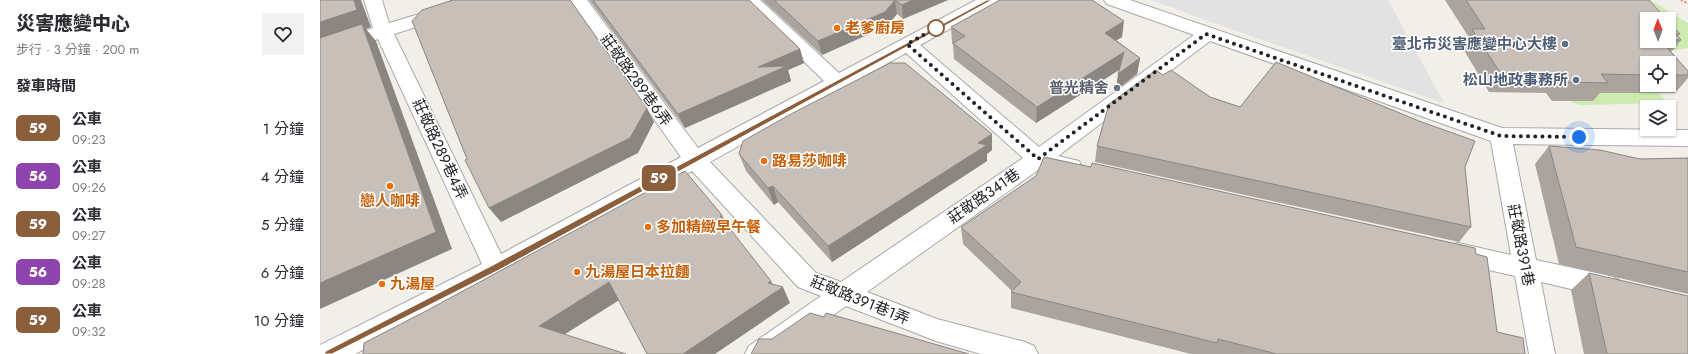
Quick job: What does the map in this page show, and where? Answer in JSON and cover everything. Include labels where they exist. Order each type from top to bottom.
[{"type":"street","name":"莊敬路289巷4弄","points":[[373,0],[383,31],[496,268]]},
{"type":"street","points":[[320,53],[383,31],[485,0]]},
{"type":"street","name":"莊敬路289巷6弄","points":[[578,0],[694,159]]},
{"type":"street","points":[[750,0],[837,82]]},
{"type":"street","points":[[329,354],[496,268],[989,0]]},
{"type":"street","points":[[1113,0],[1206,34],[1501,136],[1688,138]]},
{"type":"street","name":"莊敬路341巷","points":[[758,354],[1038,159],[1206,34]]},
{"type":"street","points":[[907,44],[1038,159],[1092,171]]},
{"type":"street","name":"莊敬路391巷","points":[[1501,136],[1542,354]]},
{"type":"street","name":"莊敬路391巷1弄","points":[[694,159],[807,280],[936,330],[1025,354]]},
{"type":"street","points":[[1440,249],[1634,292]]},
{"type":"path","points":[[1681,0],[1688,4]]},
{"type":"green space","points":[[1626,0],[1650,0],[1670,12],[1640,12]]},
{"type":"green space","points":[[1676,16],[1688,23],[1688,48],[1671,50],[1671,48],[1676,48]]},
{"type":"green space","points":[[1640,90],[1640,92],[1658,92],[1665,100],[1640,100],[1640,104],[1580,105],[1571,101],[1587,93]]},
{"type":"shaded area","points":[[1151,0],[1388,0],[1444,103],[1228,28]]},
{"type":"building","points":[[320,0],[354,0],[357,10],[320,22]]},
{"type":"building","points":[[453,0],[570,0],[647,108],[630,138],[489,208],[465,160],[467,159],[412,21],[422,10]]},
{"type":"building","points":[[593,0],[749,0],[800,49],[758,67],[787,66],[678,114]]},
{"type":"building","points":[[774,0],[895,0],[885,12],[818,41]]},
{"type":"building","points":[[895,0],[913,0],[902,5]]},
{"type":"building","points":[[1000,0],[1092,0],[1124,21],[1105,33],[1140,58],[1118,74],[1124,52],[1037,107],[953,43],[965,36],[951,27]]},
{"type":"building","name":"臺北市災害應變中心大樓","points":[[1466,0],[1649,0],[1660,12],[1640,12],[1640,48],[1667,48],[1674,56],[1640,56],[1640,75],[1601,74],[1608,83],[1565,82],[1560,74],[1501,74],[1472,29],[1485,29]]},
{"type":"building","points":[[362,24],[436,232],[320,283],[320,38]]},
{"type":"building","points":[[1676,34],[1681,40],[1676,40]]},
{"type":"building","name":"臺北市災害應變中心大樓","points":[[1676,58],[1688,71],[1688,75],[1676,75]]},
{"type":"building","points":[[1276,62],[1419,121],[1475,141],[1465,167],[1471,227],[1097,146],[1109,104],[1156,70],[1163,75],[1171,70],[1210,97],[1240,107]]},
{"type":"building","points":[[890,63],[905,63],[992,134],[978,143],[987,145],[828,246],[773,186],[768,188],[739,154],[743,141],[791,114]]},
{"type":"building","points":[[1549,146],[1600,150],[1640,159],[1688,158],[1688,272],[1576,247]]},
{"type":"building","points":[[1044,157],[1091,167],[1092,163],[1475,248],[1476,254],[1487,257],[1497,332],[1523,338],[1525,354],[1277,354],[1218,339],[1217,343],[1011,292],[1021,282],[961,227],[1036,176]]},
{"type":"building","points":[[685,171],[722,215],[720,216],[771,281],[768,283],[783,287],[683,354],[647,354],[609,282],[539,326],[626,354],[363,354],[364,343]]},
{"type":"building","points":[[1589,273],[1688,296],[1688,354],[1607,354]]},
{"type":"building","points":[[810,313],[824,317],[826,313],[969,354],[751,354],[759,339],[772,339]]},
{"type":"bus line","name":"59","points":[[329,354],[496,268],[989,0]]},
{"type":"place","name":"老爹廚房","points":[[837,28]]},
{"type":"place","name":"臺北市災害應變中心大樓","points":[[1565,44]]},
{"type":"place","name":"松山地政事務所","points":[[1576,80]]},
{"type":"place","name":"普光精舍","points":[[1117,88]]},
{"type":"place","name":"路易莎咖啡","points":[[764,161]]},
{"type":"place","name":"戀人咖啡","points":[[390,186]]},
{"type":"place","name":"多加精緻早午餐","points":[[648,227]]},
{"type":"place","name":"九湯屋日本拉麵","points":[[577,272]]},
{"type":"place","name":"九湯屋","points":[[382,284]]},
{"type":"route","points":[[936,28],[907,44],[1038,159],[1206,34],[1501,136],[1579,137]]}]
